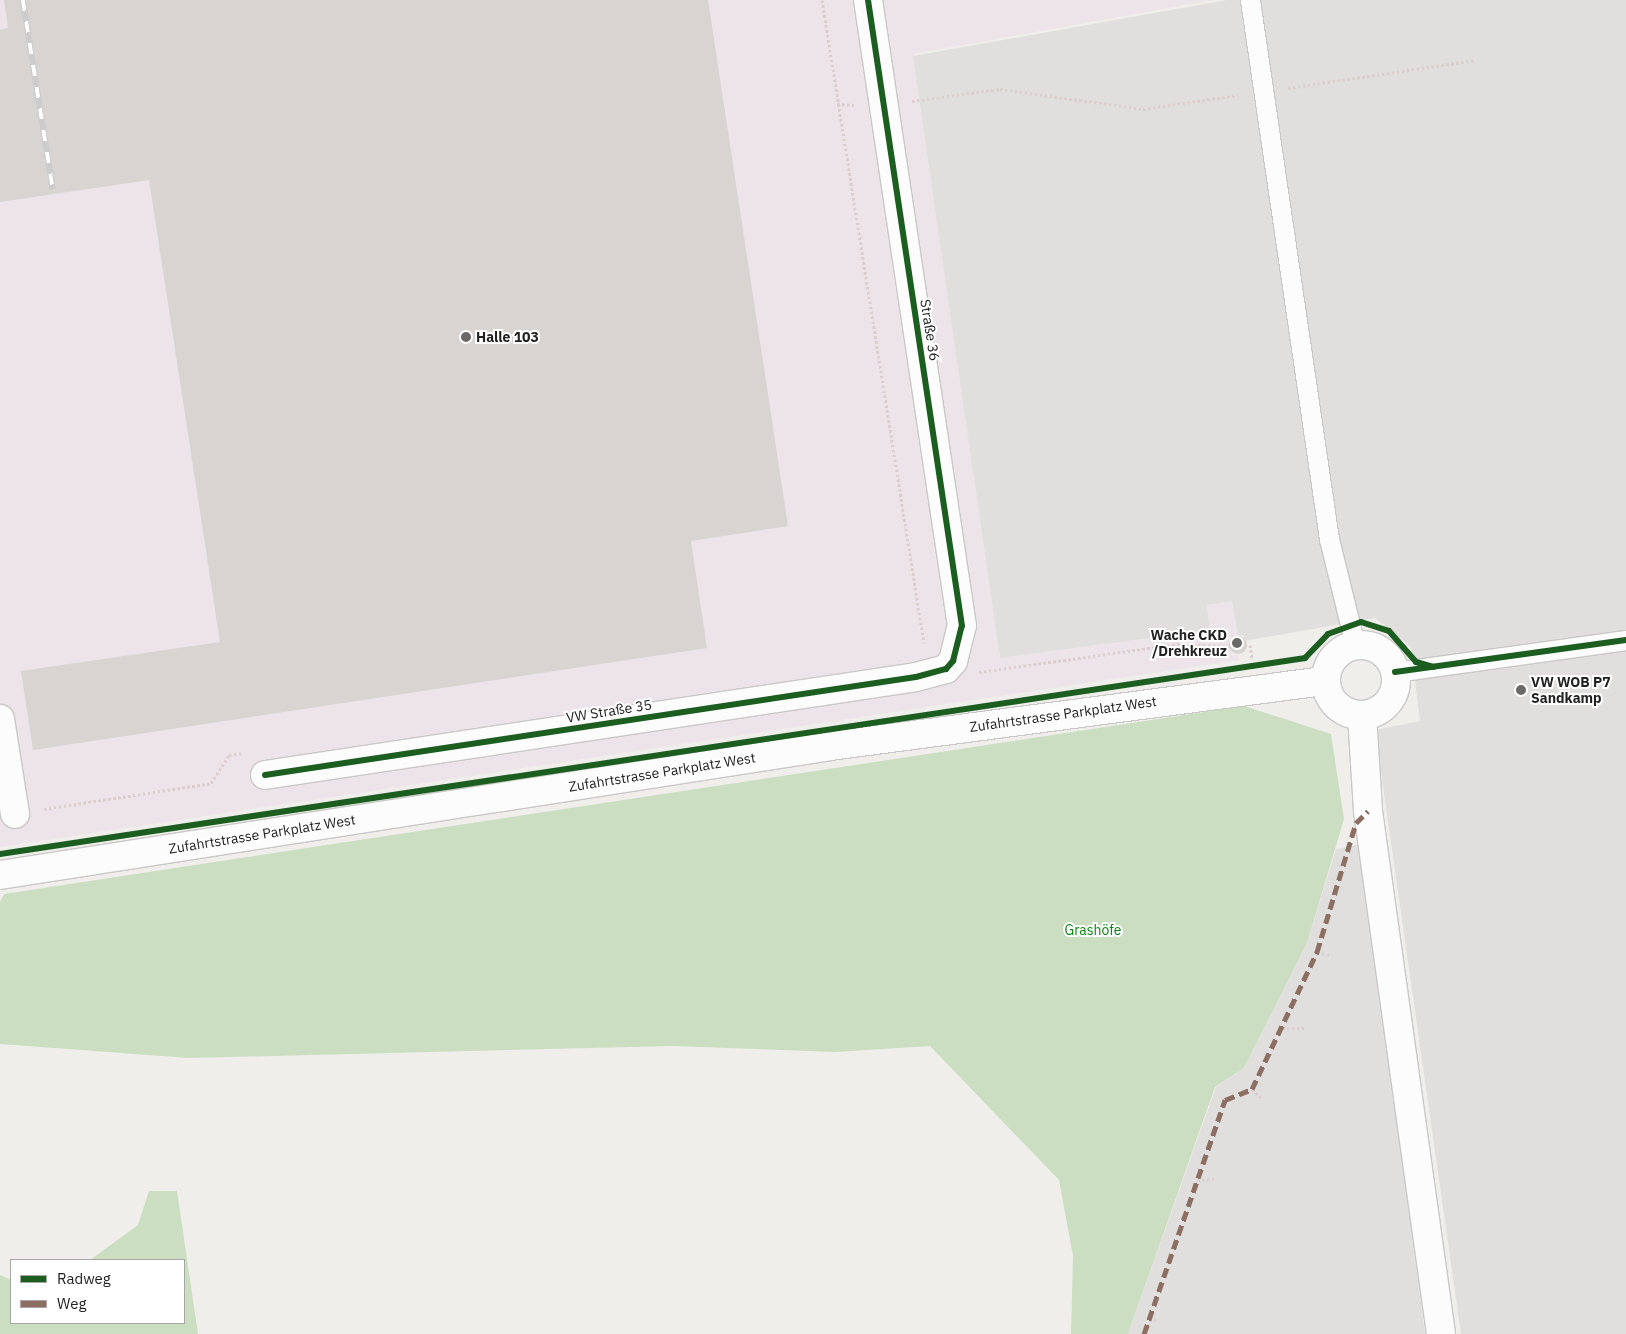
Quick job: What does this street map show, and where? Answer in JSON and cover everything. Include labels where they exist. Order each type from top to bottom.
[{"type":"street","name":"Straße 36","points":[[868,0],[962,626],[953,661]]},
{"type":"street","points":[[1355,645],[1380,651],[1395,672],[1389,701],[1362,715],[1351,714],[1332,702],[1325,681],[1337,654],[1355,645]]},
{"type":"street","name":"VW Straße 35","points":[[265,775],[916,677],[946,669],[953,661]]},
{"type":"street","name":"Zufahrtstrasse Parkplatz West","points":[[0,875],[830,746],[1325,681]]},
{"type":"street","points":[[1362,715],[1368,811],[1441,1334]]},
{"type":"street","points":[[0,718],[15,814]]},
{"type":"lane","points":[[1250,0],[1329,539],[1355,645]]},
{"type":"lane","points":[[1395,672],[1626,640]]},
{"type":"path","points":[[822,0],[837,104],[925,648]]},
{"type":"path","points":[[837,104],[883,105],[1000,89],[1143,110],[1476,60]]},
{"type":"path","points":[[1178,644],[1230,646]]},
{"type":"path","points":[[1245,645],[1250,645],[1253,666]]},
{"type":"path","points":[[1317,952],[1330,955]]},
{"type":"path","points":[[1282,1028],[1306,1028]]},
{"type":"path","points":[[1252,1089],[1262,1099]]},
{"type":"path","points":[[1197,1180],[1214,1178]]},
{"type":"path","points":[[1149,1320],[1158,1319]]},
{"type":"shaded area","points":[[0,0],[1213,0],[914,54],[1000,658],[1210,630],[1207,605],[1232,601],[1238,636],[1229,638],[1232,655],[1238,654],[1239,660],[0,847]]},
{"type":"shaded area","name":"VW WOB P7 Sandkamp","points":[[1227,0],[1626,0],[1626,1334],[1461,1334],[1375,730],[1420,721],[1411,647],[1375,618],[1244,641],[1243,635],[1238,636],[1232,601],[1207,605],[1210,630],[1000,658],[913,56]]},
{"type":"shaded area","points":[[1361,844],[1425,1334],[1128,1334],[1216,1087],[1244,1068],[1307,943],[1336,849]]},
{"type":"green space","name":"Grashöfe","points":[[1244,706],[1331,734],[1344,819],[1307,943],[1244,1068],[1215,1087],[1128,1334],[1071,1334],[1073,1256],[1059,1180],[930,1046],[835,1052],[673,1046],[189,1058],[0,1044],[0,902],[4,894]]},
{"type":"green space","points":[[149,1191],[177,1191],[198,1334],[0,1334],[0,1275],[10,1280],[10,1324],[185,1324],[185,1259],[91,1259],[138,1225]]},
{"type":"building","name":"Halle 103","points":[[4,0],[708,0],[788,526],[691,541],[707,648],[33,750],[21,671],[220,642],[149,180],[0,202],[0,30],[8,28]]},
{"type":"building","name":"Wache CKD /Drehkreuz","points":[[1238,636],[1244,639],[1247,645],[1244,651],[1238,654],[1232,651],[1229,645],[1232,639]]},
{"type":"railway","points":[[23,0],[53,190]]},
{"type":"marked path","points":[[1144,1334],[1225,1100],[1252,1089],[1317,952],[1356,823],[1368,811]]},
{"type":"cycle path","points":[[265,775],[916,677],[946,669],[953,661],[962,626],[868,0]]},
{"type":"cycle path","points":[[0,854],[1305,658],[1328,634],[1361,622],[1389,631],[1416,662],[1433,667]]},
{"type":"cycle path","points":[[1395,672],[1626,640]]},
{"type":"place","name":"Halle 103","points":[[466,337]]},
{"type":"place","name":"Wache CKD /Drehkreuz","points":[[1237,643]]},
{"type":"place","name":"VW WOB P7 Sandkamp","points":[[1521,690]]}]
